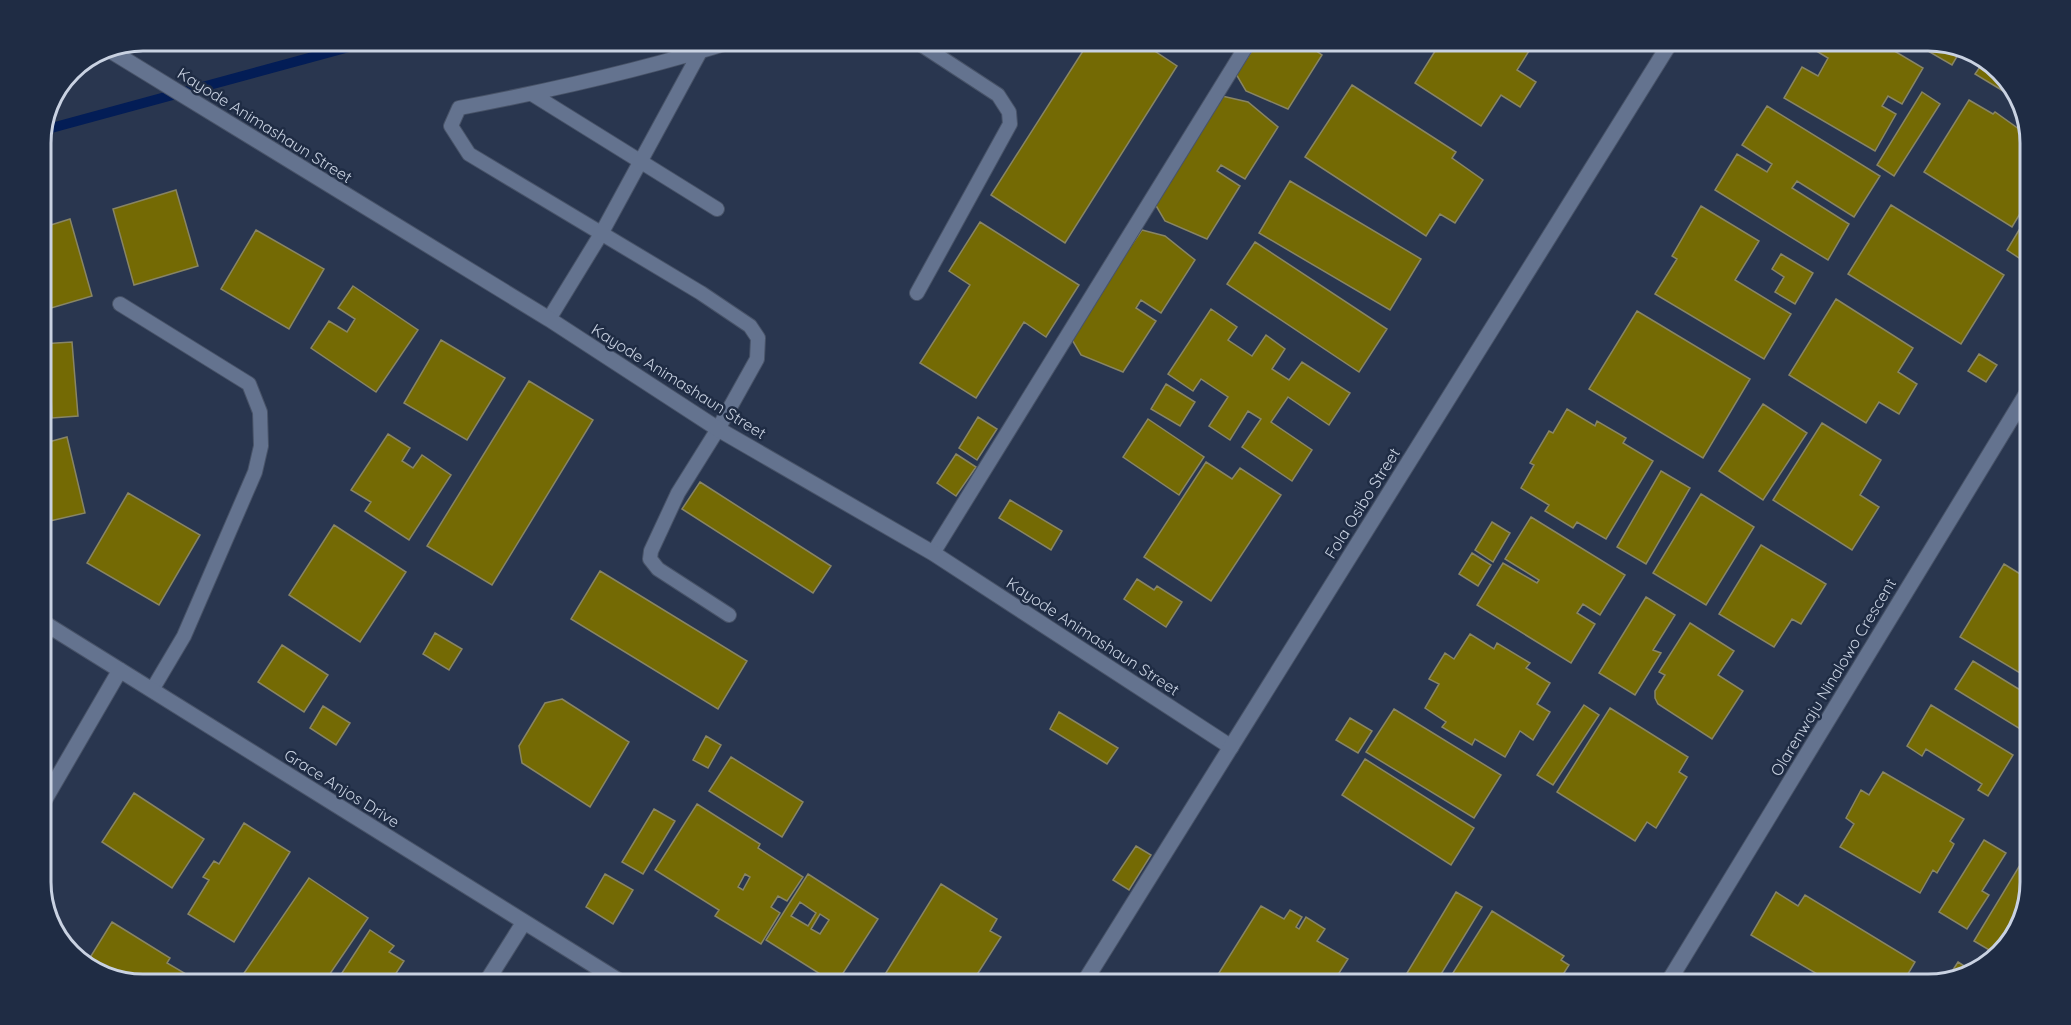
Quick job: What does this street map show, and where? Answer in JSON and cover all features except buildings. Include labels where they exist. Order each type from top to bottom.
[{"type":"street","name":"Fola Osibo Street","points":[[1089,974],[1665,51]]},
{"type":"street","name":"Kayode Animashaun Street","points":[[118,55],[549,319],[718,429],[933,553],[1231,747]]},
{"type":"street","name":"Olarenwaju Ninalowo Crescent","points":[[1673,974],[2020,404]]},
{"type":"street","name":"Grace Anjos Drive","points":[[51,627],[608,974]]},
{"type":"street","points":[[51,789],[120,670]]},
{"type":"street","points":[[490,974],[524,922]]},
{"type":"lane","points":[[703,51],[532,94],[459,108],[451,126],[469,154],[701,293],[750,326],[758,338],[757,359],[718,429],[678,493],[654,544],[651,559],[658,569],[729,615]]},
{"type":"lane","points":[[917,293],[1010,124],[1009,112],[998,95],[931,51]]},
{"type":"lane","points":[[933,553],[1243,51]]},
{"type":"lane","points":[[549,319],[601,234],[700,52]]},
{"type":"lane","points":[[532,94],[642,160],[717,209]]},
{"type":"lane","points":[[120,304],[249,384],[260,412],[261,446],[255,472],[184,636],[152,690]]},
{"type":"waterway","points":[[53,128],[335,51]]}]
